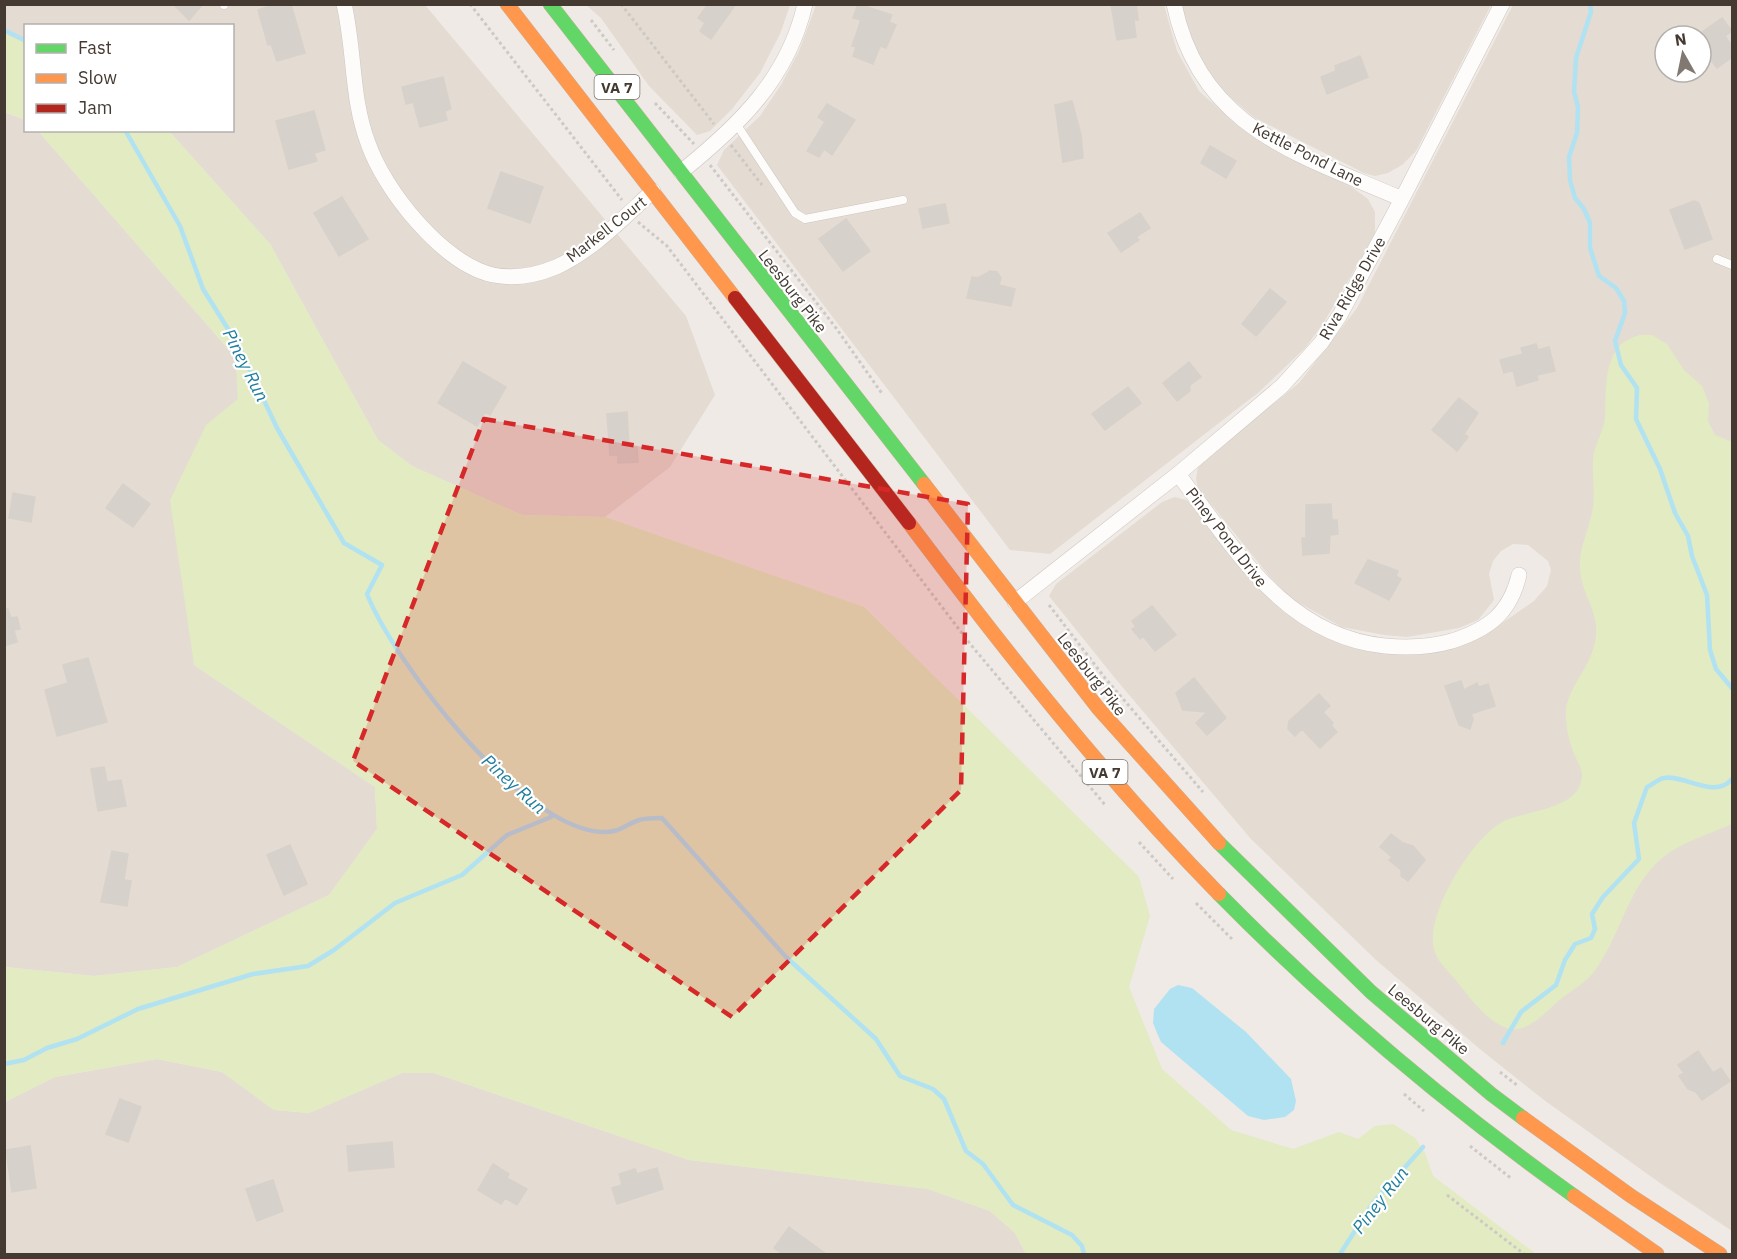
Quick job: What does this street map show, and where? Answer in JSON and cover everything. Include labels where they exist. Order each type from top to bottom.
[{"type":"highway","name":"VA 7","points":[[507,4],[1030,683],[1109,778],[1191,866],[1347,1018],[1417,1077],[1550,1182],[1657,1254]]},
{"type":"highway","name":"Leesburg Pike","points":[[550,4],[1098,708],[1168,789],[1237,863],[1371,992],[1491,1094],[1560,1145],[1720,1254]]},
{"type":"highway","points":[[530,31],[578,70]]},
{"type":"highway","points":[[663,171],[681,172]]},
{"type":"street","name":"Markell Court","points":[[344,4],[351,33],[358,110],[368,146],[390,186],[426,231],[461,261],[493,275],[526,276],[557,267],[586,248],[653,191]]},
{"type":"street","points":[[681,172],[725,137],[760,98],[779,69],[794,39],[805,4]]},
{"type":"street","name":"Kettle Pond Lane","points":[[1174,4],[1188,54],[1205,83],[1234,114],[1255,129],[1321,164],[1402,199]]},
{"type":"street","name":"Riva Ridge Drive","points":[[1015,602],[1178,474],[1282,386],[1321,343],[1340,315],[1402,199],[1502,4]]},
{"type":"street","name":"Piney Pond Drive","points":[[1178,474],[1259,580],[1278,599],[1306,620],[1347,639],[1380,646],[1423,646],[1474,634],[1487,627],[1504,610],[1515,591],[1520,575]]},
{"type":"lane","points":[[737,125],[795,213],[806,219],[903,200]]},
{"type":"lane","points":[[1716,259],[1732,265]]},
{"type":"path","points":[[470,4],[630,212]]},
{"type":"path","points":[[621,4],[768,194]]},
{"type":"path","points":[[584,12],[616,52]]},
{"type":"path","points":[[650,97],[680,127],[702,155],[837,328],[883,395]]},
{"type":"path","points":[[1048,605],[1106,678],[1205,794]]},
{"type":"path","points":[[1497,1070],[1524,1090]]},
{"type":"path","points":[[1448,1195],[1524,1254]]},
{"type":"highlighted area","points":[[484,419],[968,504],[961,790],[732,1017],[353,761]]},
{"type":"shaded area","points":[[5,5],[425,5],[686,316],[715,395],[670,467],[605,517],[522,515],[412,466],[378,440],[270,244],[170,132],[234,132],[234,24],[24,24],[24,43],[5,34]]},
{"type":"shaded area","points":[[586,5],[790,5],[780,34],[760,73],[732,109],[710,131],[697,135],[649,86],[601,18]]},
{"type":"shaded area","points":[[816,5],[1164,5],[1177,51],[1199,91],[1238,126],[1353,188],[1368,199],[1375,212],[1375,234],[1323,324],[1305,348],[1259,392],[1050,554],[1010,550],[717,165],[724,150],[760,116],[781,85],[799,51]]},
{"type":"shaded area","points":[[1181,5],[1491,5],[1416,151],[1402,165],[1388,173],[1375,176],[1364,173],[1255,118],[1219,88],[1199,60]]},
{"type":"shaded area","points":[[1513,5],[1732,5],[1732,1231],[1544,1100],[1481,1050],[1376,960],[1251,839],[1049,596],[1056,584],[1162,502],[1175,497],[1186,500],[1195,507],[1254,583],[1284,612],[1316,632],[1351,645],[1472,638],[1498,626],[1534,601],[1547,586],[1551,570],[1548,561],[1528,545],[1513,544],[1501,551],[1493,561],[1489,574],[1494,600],[1478,620],[1459,628],[1407,637],[1384,635],[1342,627],[1290,598],[1270,577],[1198,488],[1196,479],[1198,467],[1206,459],[1299,383],[1357,308]]},
{"type":"shaded area","points":[[4,112],[24,120],[24,132],[39,132],[236,358],[238,399],[206,426],[194,665],[375,787],[377,829],[329,895],[177,967],[94,976],[5,967]]},
{"type":"shaded area","points":[[157,1059],[222,1072],[274,1110],[309,1113],[402,1073],[434,1073],[689,1160],[928,1189],[990,1211],[1015,1233],[1026,1254],[5,1254],[5,1102],[55,1077]]},
{"type":"green space","points":[[5,34],[24,43],[24,120],[5,112]]},
{"type":"green space","points":[[39,132],[170,132],[270,244],[378,440],[412,466],[522,515],[605,517],[864,607],[1139,877],[1150,916],[1129,987],[1162,1069],[1231,1130],[1293,1149],[1339,1132],[1358,1139],[1375,1126],[1393,1124],[1415,1138],[1425,1153],[1433,1176],[1536,1254],[1026,1254],[1015,1233],[990,1211],[928,1189],[689,1160],[434,1073],[402,1073],[309,1113],[274,1110],[222,1072],[156,1059],[55,1077],[5,1102],[5,967],[94,976],[177,967],[329,895],[377,829],[375,787],[194,665],[170,500],[206,425],[238,399],[236,358]]},
{"type":"green space","points":[[1640,335],[1652,335],[1667,344],[1684,370],[1702,386],[1709,403],[1708,421],[1715,435],[1732,442],[1732,824],[1690,842],[1661,859],[1635,893],[1602,961],[1593,973],[1533,1023],[1515,1030],[1509,1029],[1485,1014],[1440,962],[1433,944],[1434,929],[1445,894],[1455,876],[1478,843],[1490,831],[1511,818],[1561,803],[1579,788],[1582,773],[1569,738],[1566,709],[1572,691],[1591,656],[1596,635],[1594,618],[1581,578],[1580,561],[1593,507],[1593,455],[1604,423],[1606,385],[1611,361],[1622,344]]},
{"type":"water","points":[[1178,985],[1192,988],[1246,1032],[1291,1079],[1296,1101],[1294,1110],[1285,1117],[1264,1120],[1248,1116],[1161,1042],[1153,1023],[1154,1009],[1170,989]]},
{"type":"building","points":[[173,4],[203,4],[189,20]]},
{"type":"building","points":[[275,4],[291,4],[305,53],[277,61],[271,44],[268,45],[258,10]]},
{"type":"building","points":[[708,4],[736,4],[711,39],[700,31],[705,23],[698,18]]},
{"type":"building","points":[[858,4],[892,15],[889,22],[896,25],[886,48],[880,46],[873,64],[853,56],[856,47],[852,46],[861,20],[853,18]]},
{"type":"building","points":[[1111,4],[1136,4],[1138,20],[1134,20],[1136,37],[1117,40]]},
{"type":"building","points":[[1722,18],[1732,31],[1725,36],[1732,46],[1732,57],[1717,68],[1713,63],[1713,24]]},
{"type":"building","points":[[1360,56],[1368,77],[1327,94],[1321,77],[1336,71],[1335,66]]},
{"type":"building","points":[[443,77],[451,109],[445,111],[447,120],[420,127],[413,102],[406,104],[402,87]]},
{"type":"building","points":[[1072,101],[1081,135],[1083,158],[1063,162],[1055,105]]},
{"type":"building","points":[[827,104],[855,120],[832,155],[824,149],[819,157],[807,151],[825,122],[818,117]]},
{"type":"building","points":[[314,111],[325,150],[314,153],[317,161],[289,169],[276,121]]},
{"type":"building","points":[[1210,146],[1236,161],[1226,178],[1201,163]]},
{"type":"building","points":[[501,172],[543,187],[530,223],[488,208]]},
{"type":"building","points":[[342,197],[368,239],[339,256],[314,213]]},
{"type":"building","points":[[1694,201],[1699,203],[1712,239],[1685,249],[1670,210]]},
{"type":"building","points":[[945,204],[949,223],[923,228],[919,209]]},
{"type":"building","points":[[1140,213],[1150,228],[1136,237],[1139,240],[1121,252],[1108,233]]},
{"type":"building","points":[[846,219],[870,251],[843,271],[819,239]]},
{"type":"building","points":[[990,271],[997,272],[1001,278],[999,285],[1015,289],[1011,306],[967,298],[972,277],[978,278]]},
{"type":"building","points":[[1270,289],[1286,302],[1256,336],[1242,324]]},
{"type":"building","points":[[1536,344],[1538,350],[1549,347],[1555,371],[1537,375],[1538,380],[1517,386],[1513,370],[1504,373],[1500,360],[1523,354],[1521,348]]},
{"type":"building","points":[[463,362],[506,387],[490,415],[485,412],[477,426],[438,403]]},
{"type":"building","points":[[1189,362],[1201,377],[1190,385],[1190,391],[1177,401],[1163,383]]},
{"type":"building","points":[[1128,387],[1141,403],[1105,430],[1092,414]]},
{"type":"building","points":[[1459,398],[1478,413],[1464,434],[1468,437],[1457,451],[1432,430]]},
{"type":"building","points":[[627,412],[629,448],[637,447],[638,462],[618,463],[618,455],[610,455],[607,414]]},
{"type":"building","points":[[123,484],[150,504],[133,527],[106,508]]},
{"type":"building","points":[[13,493],[35,497],[31,522],[9,518]]},
{"type":"building","points":[[1331,504],[1332,520],[1337,520],[1338,534],[1330,535],[1329,553],[1303,555],[1302,538],[1306,538],[1306,505]]},
{"type":"building","points":[[1368,560],[1398,571],[1396,576],[1401,579],[1389,600],[1355,583]]},
{"type":"building","points":[[1152,606],[1176,635],[1155,651],[1143,636],[1140,639],[1132,629],[1136,627],[1132,621]]},
{"type":"building","points":[[4,609],[8,609],[11,618],[17,617],[20,629],[14,630],[17,642],[4,646]]},
{"type":"building","points":[[88,658],[107,722],[57,736],[45,690],[68,683],[63,665]]},
{"type":"building","points":[[1194,678],[1226,718],[1207,735],[1196,723],[1207,712],[1183,710],[1176,693]]},
{"type":"building","points":[[1461,681],[1464,690],[1477,683],[1479,687],[1488,684],[1495,706],[1471,714],[1473,719],[1470,729],[1459,725],[1445,686]]},
{"type":"building","points":[[1319,694],[1330,706],[1323,712],[1333,723],[1331,725],[1337,732],[1320,748],[1302,729],[1295,736],[1288,729],[1289,721]]},
{"type":"building","points":[[104,767],[107,782],[121,780],[126,806],[98,811],[91,769]]},
{"type":"building","points":[[1391,834],[1403,843],[1413,846],[1425,860],[1408,881],[1401,876],[1401,870],[1389,860],[1392,857],[1380,847]]},
{"type":"building","points":[[290,845],[307,884],[284,895],[267,855]]},
{"type":"building","points":[[112,851],[128,854],[124,880],[131,881],[127,906],[101,902]]},
{"type":"building","points":[[1698,1051],[1713,1073],[1721,1068],[1730,1081],[1702,1100],[1696,1092],[1688,1089],[1679,1076],[1684,1073],[1678,1065]]},
{"type":"building","points":[[120,1099],[141,1107],[128,1142],[106,1134]]},
{"type":"building","points":[[392,1142],[394,1167],[349,1171],[347,1146]]},
{"type":"building","points":[[30,1146],[36,1188],[12,1192],[6,1150]]},
{"type":"building","points":[[493,1164],[509,1174],[507,1178],[527,1189],[517,1205],[505,1198],[501,1204],[478,1190]]},
{"type":"building","points":[[657,1168],[663,1189],[617,1204],[612,1188],[622,1185],[619,1174],[635,1169],[637,1174]]},
{"type":"building","points":[[273,1180],[283,1211],[257,1221],[246,1189]]},
{"type":"building","points":[[789,1227],[826,1254],[783,1254],[774,1248]]},
{"type":"waterway","points":[[1590,4],[1591,12],[1576,58],[1574,92],[1578,107],[1577,133],[1569,157],[1570,180],[1575,198],[1584,209],[1590,223],[1590,248],[1599,276],[1616,288],[1624,301],[1625,313],[1615,341],[1621,365],[1637,388],[1636,419],[1660,469],[1675,513],[1688,536],[1692,556],[1707,595],[1710,650],[1716,669],[1732,688]]},
{"type":"waterway","name":"Piney Run","points":[[4,30],[24,40]]},
{"type":"waterway","name":"Piney Run","points":[[126,132],[180,226],[203,289],[238,345],[277,428],[344,543],[382,565],[367,594],[382,624],[432,699],[464,737],[499,773],[535,803],[569,823],[607,832],[639,820],[662,818],[786,957],[876,1039],[900,1076],[933,1089],[944,1099],[966,1151],[983,1164],[1013,1205],[1072,1235],[1082,1246],[1084,1254]]},
{"type":"waterway","name":"Piney Run","points":[[1503,1043],[1521,1012],[1556,985],[1565,960],[1575,944],[1591,938],[1595,929],[1592,914],[1603,897],[1639,859],[1634,823],[1647,787],[1664,778],[1681,779],[1708,787],[1725,785],[1732,779]]},
{"type":"waterway","points":[[4,1064],[24,1060],[47,1048],[77,1039],[138,1009],[253,974],[308,966],[334,950],[395,903],[462,875],[507,835],[551,817]]},
{"type":"waterway","name":"Piney Run","points":[[1340,1254],[1373,1203],[1423,1147]]},
{"type":"traffic: fast","points":[[550,4],[924,484]]},
{"type":"traffic: fast","points":[[1219,843],[1371,992],[1491,1094],[1523,1118]]},
{"type":"traffic: fast","points":[[1219,894],[1303,975],[1390,1052],[1480,1126],[1574,1196]]},
{"type":"traffic: slow","points":[[507,4],[735,298]]},
{"type":"traffic: slow","points":[[924,484],[1098,708],[1219,843]]},
{"type":"traffic: slow","points":[[909,523],[1058,714],[1137,806],[1219,894]]},
{"type":"traffic: slow","points":[[1523,1118],[1631,1196],[1720,1254]]},
{"type":"traffic: slow","points":[[1574,1196],[1657,1254]]},
{"type":"traffic: jam","points":[[735,298],[909,523]]}]
